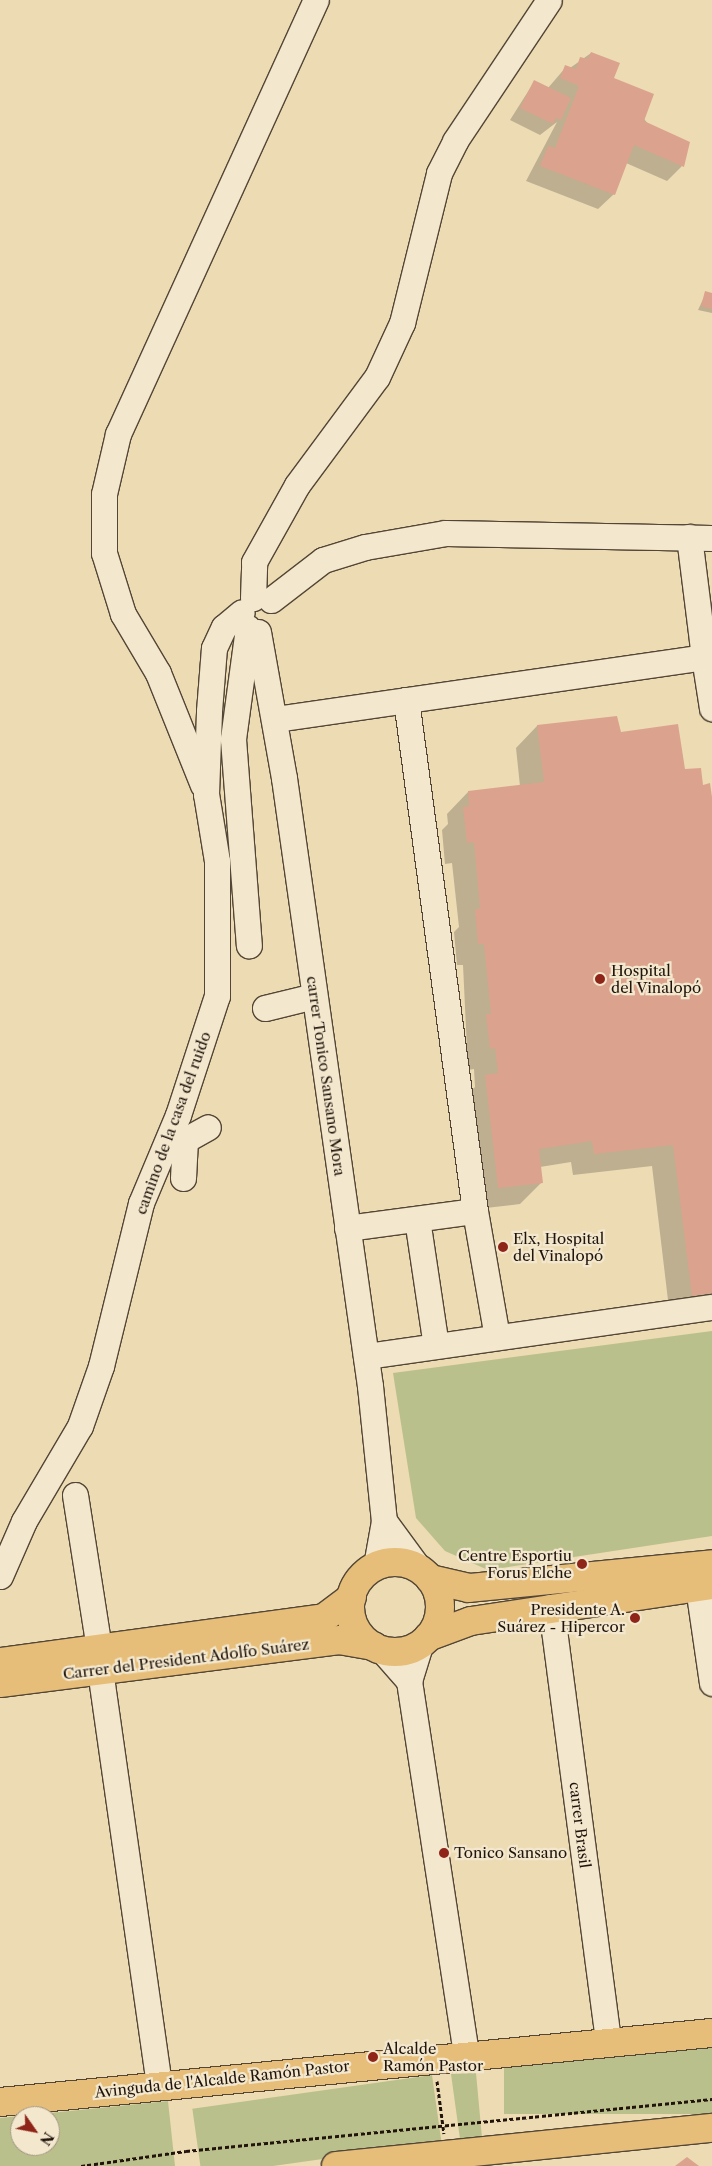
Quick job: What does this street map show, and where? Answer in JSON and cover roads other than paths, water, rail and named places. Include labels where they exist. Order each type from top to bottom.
[{"type":"main road","points":[[397,1562],[425,1575],[469,1588],[707,1579],[471,1620],[401,1651],[377,1647],[354,1623],[352,1597],[359,1580],[376,1566],[397,1562]]},
{"type":"main road","points":[[424,1640],[440,1611],[425,1575]]},
{"type":"main road","name":"Carrer del President Adolfo Suárez","points":[[0,1683],[100,1659],[324,1618],[352,1597]]},
{"type":"main road","name":"Carrer del President Adolfo Suárez","points":[[0,1662],[100,1659],[339,1640],[377,1647]]},
{"type":"main road","name":"Avinguda de l'Alcalde Ramón Pastor","points":[[0,2102],[466,2054],[712,2033]]},
{"type":"main road","points":[[336,2166],[384,2164],[712,2128]]},
{"type":"street","points":[[206,794],[158,673],[123,614],[104,553],[104,494],[122,425],[316,0]]},
{"type":"street","points":[[249,945],[233,739],[254,614],[254,562],[297,485],[377,377],[402,323],[439,173],[455,141],[549,0]]},
{"type":"street","points":[[206,794],[214,648],[224,627],[254,614],[322,560],[365,547],[445,533],[701,537],[704,657],[712,708]]},
{"type":"street","name":"carrer Tonico Sansano Mora","points":[[254,614],[275,719],[370,1386],[384,1521],[376,1566]]},
{"type":"street","points":[[275,719],[704,657]]},
{"type":"street","points":[[406,700],[475,1211],[497,1336]]},
{"type":"street","name":"camino de la casa del ruido","points":[[0,1576],[24,1521],[80,1426],[101,1366],[142,1203],[178,1116],[218,996],[218,861],[206,794]]},
{"type":"street","points":[[265,1008],[314,996]]},
{"type":"street","points":[[183,1178],[186,1140],[208,1127]]},
{"type":"street","points":[[347,1228],[475,1211]]},
{"type":"street","points":[[417,1219],[436,1346]]},
{"type":"street","points":[[366,1356],[712,1307]]},
{"type":"street","points":[[370,1386],[393,1353]]},
{"type":"street","points":[[75,1495],[100,1659],[158,2085]]},
{"type":"street","points":[[384,1521],[425,1575]]},
{"type":"street","points":[[707,1579],[712,1683]]},
{"type":"street","name":"carrer Brasil","points":[[551,1607],[608,2042]]},
{"type":"street","points":[[424,1640],[409,1681],[466,2054]]},
{"type":"street","points":[[377,1647],[409,1681]]},
{"type":"place","name":"Hospital del Vinalopó","points":[[600,979]]},
{"type":"place","name":"Elx, Hospital del Vinalopó","points":[[503,1247]]},
{"type":"place","name":"Centre Esportiu Forus Elche","points":[[582,1564]]},
{"type":"place","name":"Presidente A. Suárez - Hipercor","points":[[635,1618]]},
{"type":"place","name":"Tonico Sansano","points":[[444,1853]]},
{"type":"place","name":"Alcalde Ramón Pastor","points":[[373,2057]]}]
